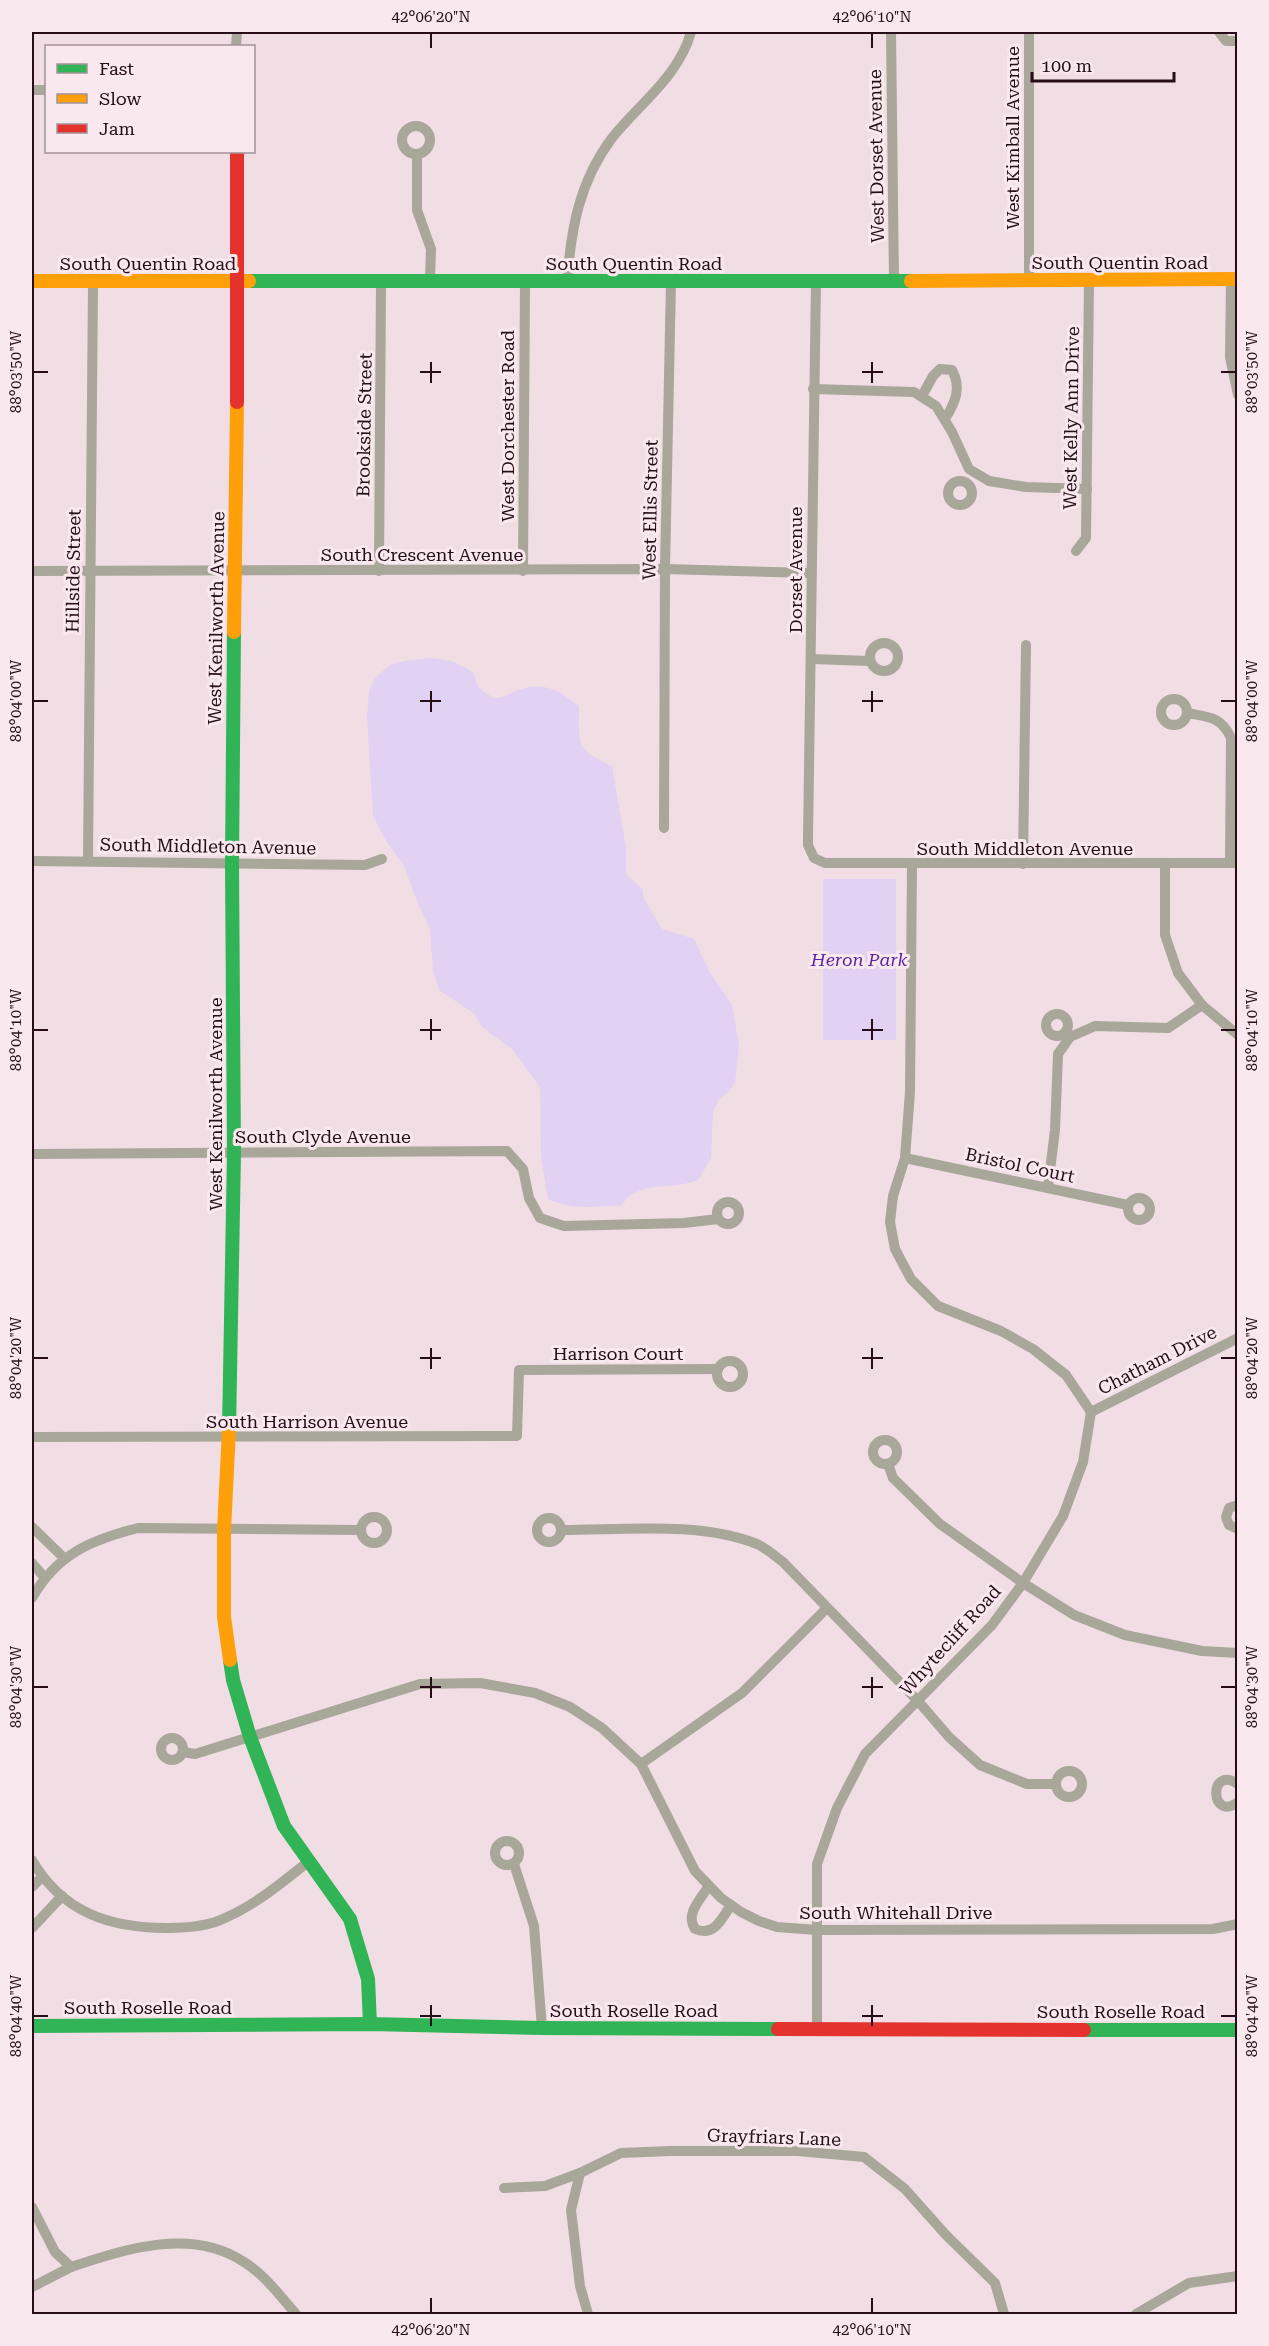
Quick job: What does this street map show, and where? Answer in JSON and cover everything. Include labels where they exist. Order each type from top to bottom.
[{"type":"main road","name":"West Kenilworth Avenue","points":[[237,153],[238,280],[232,863],[234,1153],[229,1438],[224,1530],[224,1617],[233,1680],[250,1737],[284,1826],[350,1919],[368,1979],[370,2024]]},
{"type":"main road","name":"South Quentin Road","points":[[32,281],[567,282],[1234,279]]},
{"type":"main road","name":"South Roselle Road","points":[[32,2026],[370,2024],[542,2028],[1238,2030]]},
{"type":"street","points":[[567,282],[570,242],[583,188],[597,160],[613,137],[672,70],[691,32]]},
{"type":"street","name":"West Dorset Avenue","points":[[891,32],[894,281]]},
{"type":"street","name":"West Kimball Avenue","points":[[1029,32],[1029,281]]},
{"type":"street","points":[[1220,32],[1226,41],[1238,41]]},
{"type":"street","points":[[417,154],[417,210],[431,249],[430,280]]},
{"type":"street","points":[[1234,279],[1230,357],[1238,395]]},
{"type":"street","name":"Brookside Street","points":[[379,571],[381,280]]},
{"type":"street","name":"West Ellis Street","points":[[664,828],[665,569],[671,281]]},
{"type":"street","name":"Dorset Avenue","points":[[814,858],[808,845],[816,281]]},
{"type":"street","name":"West Kelly Ann Drive","points":[[1076,552],[1086,538],[1089,281]]},
{"type":"street","name":"Hillside Street","points":[[87,861],[93,282]]},
{"type":"street","name":"West Dorchester Road","points":[[523,571],[525,282]]},
{"type":"street","points":[[922,396],[933,376],[940,369],[952,370],[956,378],[957,393],[945,419]]},
{"type":"street","points":[[813,388],[914,392],[936,406],[945,419],[969,469],[989,481],[1026,487],[1087,489]]},
{"type":"street","points":[[968,484],[977,473]]},
{"type":"street","name":"South Crescent Avenue","points":[[32,571],[665,569],[812,573]]},
{"type":"street","points":[[1023,864],[1026,645]]},
{"type":"street","points":[[812,659],[870,661]]},
{"type":"street","points":[[1187,713],[1217,719],[1226,727],[1231,738],[1234,863]]},
{"type":"street","name":"South Middleton Avenue","points":[[814,858],[825,862],[912,864],[1234,863]]},
{"type":"street","name":"South Middleton Avenue","points":[[32,861],[365,865],[382,859]]},
{"type":"street","points":[[912,864],[910,1092],[905,1158],[893,1196],[890,1222],[895,1249],[911,1279],[938,1306],[1001,1331],[1033,1349],[1066,1376],[1091,1412]]},
{"type":"street","points":[[1165,864],[1165,935],[1178,973],[1202,1005],[1238,1035]]},
{"type":"street","points":[[1048,1187],[1056,1130],[1058,1054],[1068,1035],[1095,1026],[1168,1028],[1202,1005]]},
{"type":"street","name":"South Clyde Avenue","points":[[32,1154],[507,1151],[523,1169],[529,1198],[540,1218],[564,1226],[684,1223],[718,1219]]},
{"type":"street","name":"Bristol Court","points":[[905,1158],[1128,1205]]},
{"type":"street","name":"Chatham Drive","points":[[1091,1412],[1238,1338]]},
{"type":"street","name":"South Harrison Avenue","points":[[32,1437],[516,1436],[519,1370]]},
{"type":"street","name":"Harrison Court","points":[[519,1370],[718,1370]]},
{"type":"street","name":"Whytecliff Road","points":[[817,2028],[817,1864],[837,1808],[866,1754],[992,1625],[1023,1583],[1063,1516],[1083,1462],[1091,1412]]},
{"type":"street","points":[[888,1464],[893,1478],[940,1524],[1023,1583],[1074,1615],[1125,1635],[1202,1651],[1238,1653]]},
{"type":"street","points":[[1238,1505],[1229,1508],[1226,1517],[1229,1525],[1238,1529]]},
{"type":"street","points":[[32,1527],[65,1560]]},
{"type":"street","points":[[32,1598],[45,1578],[78,1549],[103,1537],[138,1528],[361,1530]]},
{"type":"street","points":[[562,1530],[692,1530],[735,1537],[759,1545],[783,1562],[918,1701],[949,1737],[980,1765],[1027,1784],[1056,1784]]},
{"type":"street","points":[[32,1563],[45,1578]]},
{"type":"street","points":[[641,1764],[742,1693],[827,1608]]},
{"type":"street","name":"South Whitehall Drive","points":[[183,1752],[195,1754],[420,1684],[480,1683],[536,1693],[570,1707],[602,1728],[641,1764],[688,1860],[708,1887],[731,1905],[759,1921],[777,1927],[817,1930],[1213,1929],[1238,1924]]},
{"type":"street","points":[[1238,1784],[1229,1780],[1222,1781],[1215,1794],[1219,1803],[1224,1806],[1233,1806],[1238,1802]]},
{"type":"street","points":[[32,1860],[42,1877],[71,1904],[105,1921],[140,1928],[181,1928],[222,1920],[259,1902],[308,1862]]},
{"type":"street","points":[[514,1864],[534,1926],[542,2028]]},
{"type":"street","points":[[32,1887],[42,1877]]},
{"type":"street","points":[[708,1887],[692,1911],[691,1923],[695,1929],[706,1932],[713,1930],[731,1905]]},
{"type":"street","points":[[32,1928],[62,1896]]},
{"type":"street","name":"Grayfriars Lane","points":[[504,2188],[545,2186],[580,2174],[621,2153],[798,2151],[864,2157],[905,2189],[946,2235],[995,2283],[1004,2314]]},
{"type":"street","points":[[580,2174],[572,2210],[580,2286],[588,2314]]},
{"type":"street","points":[[32,2207],[55,2252],[71,2267]]},
{"type":"street","points":[[32,2287],[71,2267],[111,2254],[165,2244],[186,2243],[214,2247],[244,2262],[269,2284],[296,2314]]},
{"type":"street","points":[[1136,2314],[1189,2283],[1238,2276]]},
{"type":"green space","points":[[431,658],[452,661],[469,670],[473,673],[479,688],[493,698],[528,687],[544,687],[565,696],[579,706],[580,738],[585,750],[612,766],[626,848],[626,874],[643,890],[643,897],[662,929],[694,939],[709,971],[732,1005],[739,1045],[735,1083],[728,1093],[720,1098],[713,1111],[711,1158],[699,1179],[679,1185],[637,1191],[622,1205],[575,1206],[548,1199],[541,1157],[540,1087],[512,1049],[482,1027],[475,1014],[439,990],[433,971],[430,929],[404,866],[387,842],[373,816],[367,717],[369,691],[375,678],[390,665]]},
{"type":"green space","name":"Heron Park","points":[[823,879],[896,879],[896,1040],[823,1040]]},
{"type":"traffic: fast","points":[[249,281],[911,281]]},
{"type":"traffic: fast","points":[[229,1430],[234,1153],[232,863],[234,632]]},
{"type":"traffic: fast","points":[[230,1660],[233,1680],[250,1737],[284,1826],[350,1919],[368,1979],[370,2024]]},
{"type":"traffic: fast","points":[[32,2026],[370,2024],[542,2028],[778,2029]]},
{"type":"traffic: fast","points":[[1084,2030],[1238,2030]]},
{"type":"traffic: slow","points":[[911,281],[1238,279]]},
{"type":"traffic: slow","points":[[32,281],[249,281]]},
{"type":"traffic: slow","points":[[234,632],[237,402]]},
{"type":"traffic: slow","points":[[229,1430],[224,1530],[224,1617],[230,1660]]},
{"type":"traffic: jam","points":[[237,153],[237,402]]},
{"type":"traffic: jam","points":[[778,2029],[1084,2030]]}]
